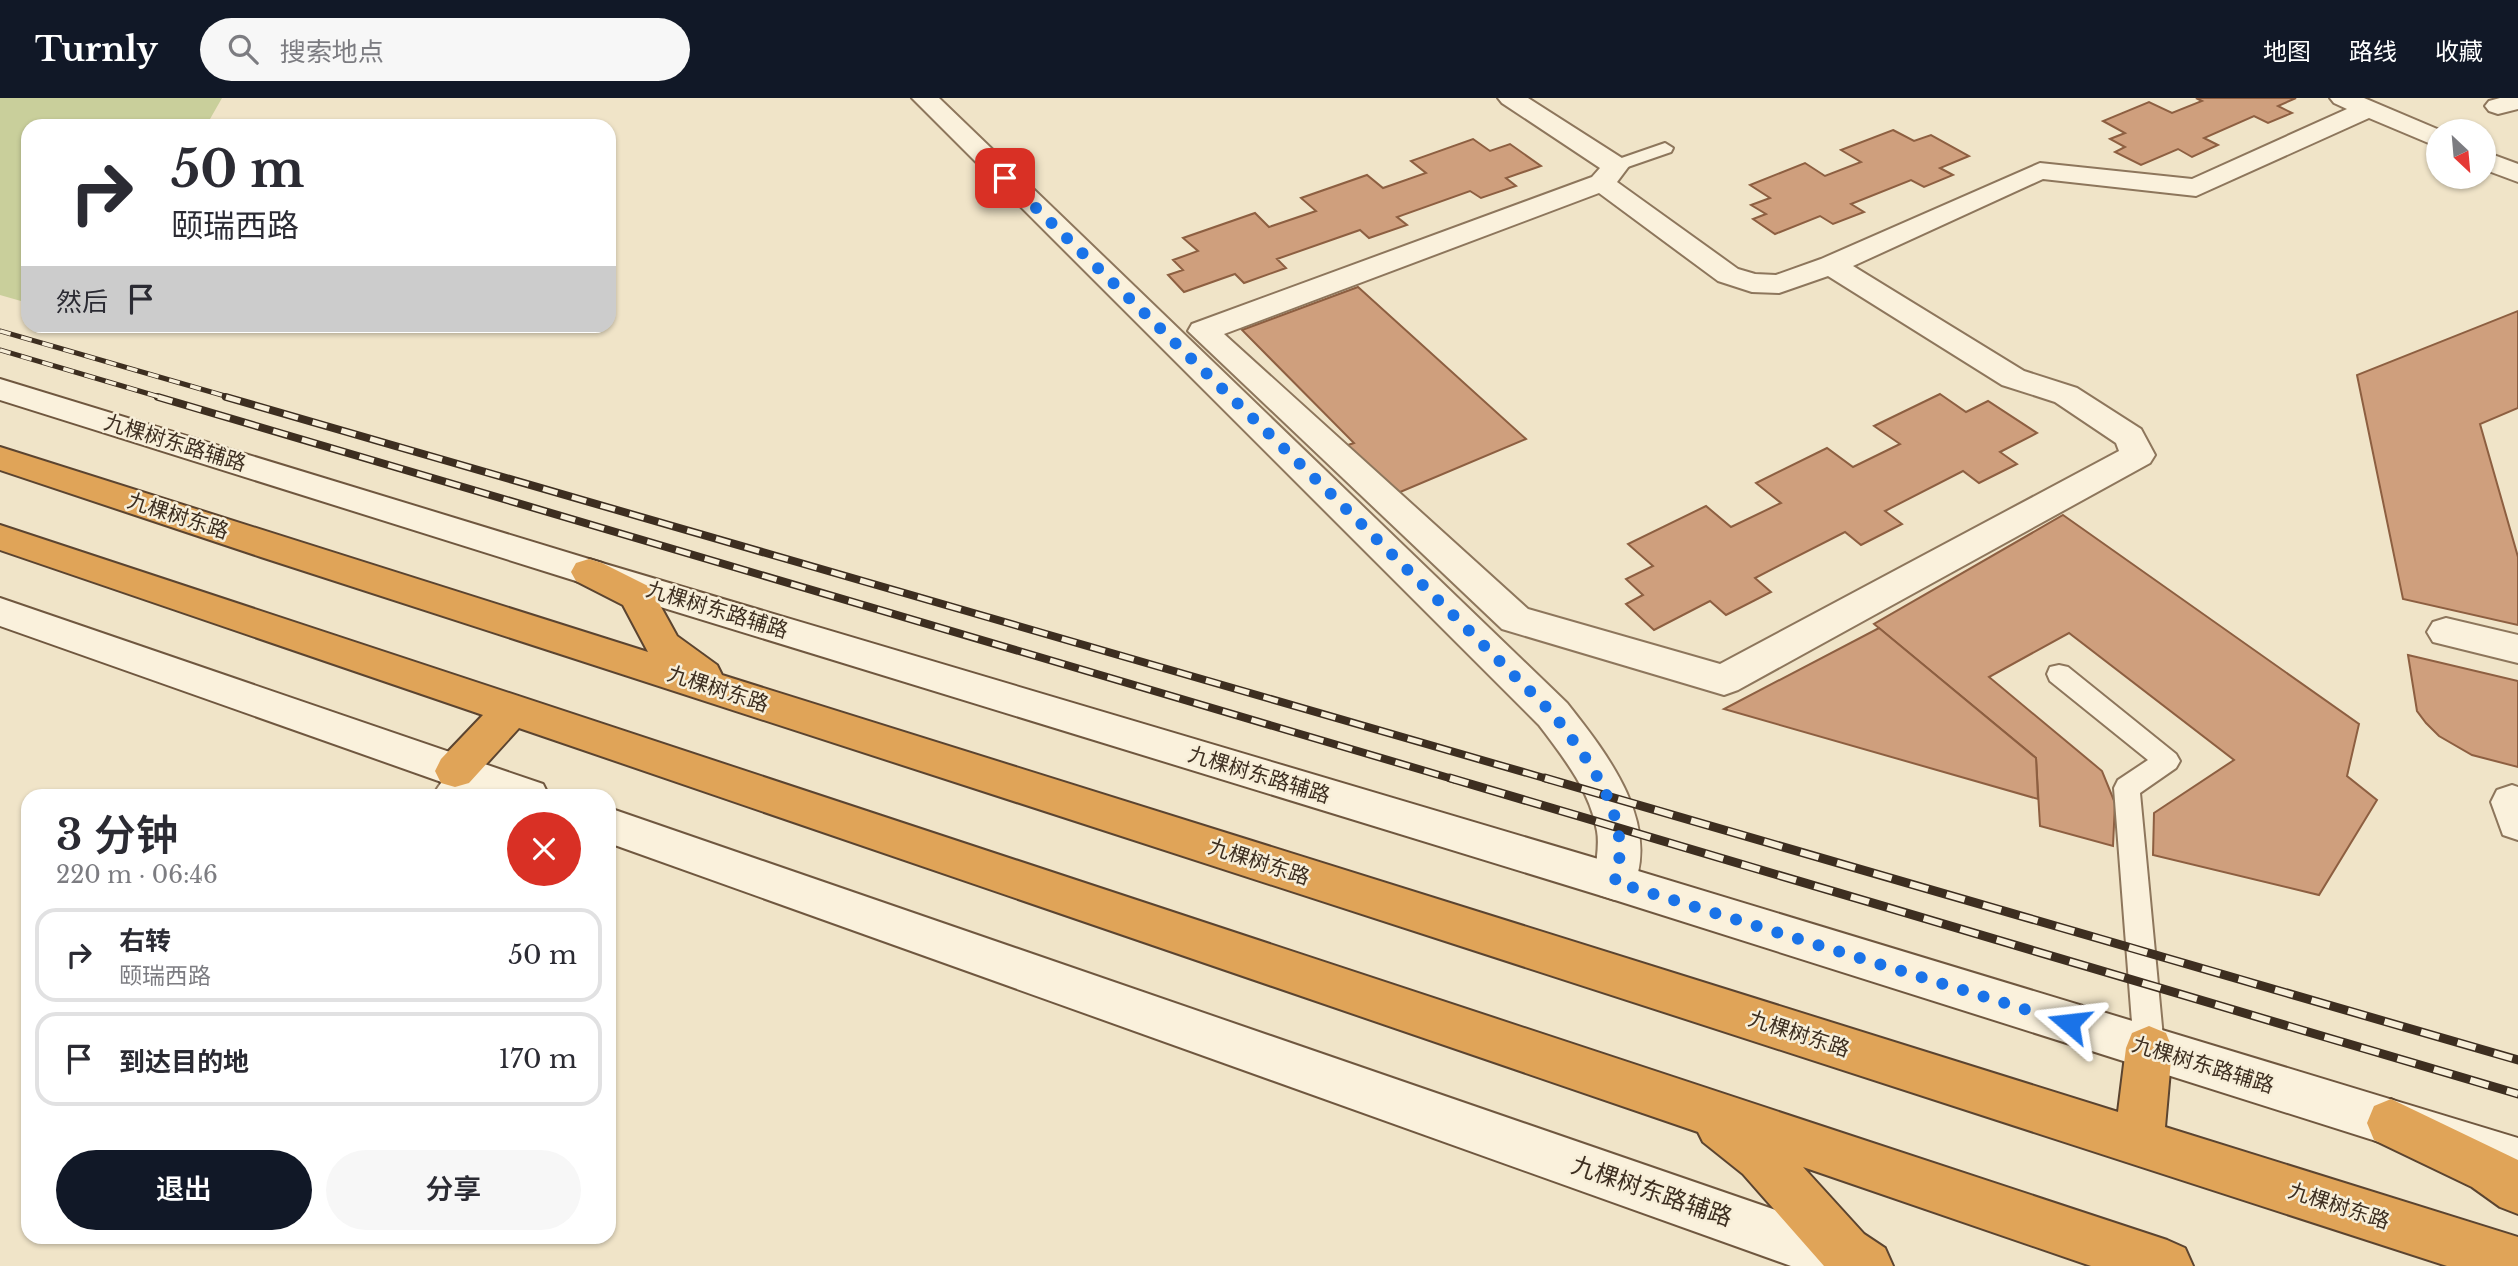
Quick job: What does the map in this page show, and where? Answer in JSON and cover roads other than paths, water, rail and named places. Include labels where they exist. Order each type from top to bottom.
[{"type":"highway","name":"九棵树东路","points":[[0,458],[2518,1263]]},
{"type":"highway","points":[[0,537],[2167,1266]]},
{"type":"highway","points":[[589,572],[637,596],[663,646],[728,692]]},
{"type":"highway","points":[[456,780],[512,710]]},
{"type":"highway","points":[[2139,1142],[2149,1048]]},
{"type":"highway","points":[[1699,1109],[1760,1157],[1846,1252],[1865,1266]]},
{"type":"highway","points":[[2391,1123],[2490,1170],[2518,1189]]},
{"type":"street","points":[[925,98],[1553,714],[1583,753],[1611,804],[1620,850],[1615,882]]},
{"type":"street","points":[[1511,98],[1609,175],[1728,275],[1752,283],[1779,284],[1831,265],[2040,171],[2196,188],[2356,103],[2426,134]]},
{"type":"street","points":[[2496,165],[2518,174]]},
{"type":"street","points":[[1609,175],[1203,331],[1515,619],[1724,680],[2138,456],[2138,432],[2066,396],[2013,378],[1831,265]]},
{"type":"street","name":"九棵树东路辅路","points":[[0,389],[589,572],[1615,882],[2518,1162]]},
{"type":"street","points":[[0,612],[456,780],[496,789]]},
{"type":"street","points":[[2446,632],[2518,649]]},
{"type":"street","name":"九棵树东路辅路","points":[[616,827],[1865,1266]]},
{"type":"lane","points":[[1609,175],[1665,148]]},
{"type":"lane","points":[[2059,674],[2167,761],[2127,788],[2149,1048]]},
{"type":"railway","points":[[0,331],[232,398]]},
{"type":"railway","points":[[0,350],[163,398]]},
{"type":"railway","points":[[158,397],[1456,780]]},
{"type":"railway","points":[[226,397],[1551,780]]},
{"type":"railway","points":[[1450,778],[2518,1094]]},
{"type":"railway","points":[[1545,778],[2518,1060]]}]
